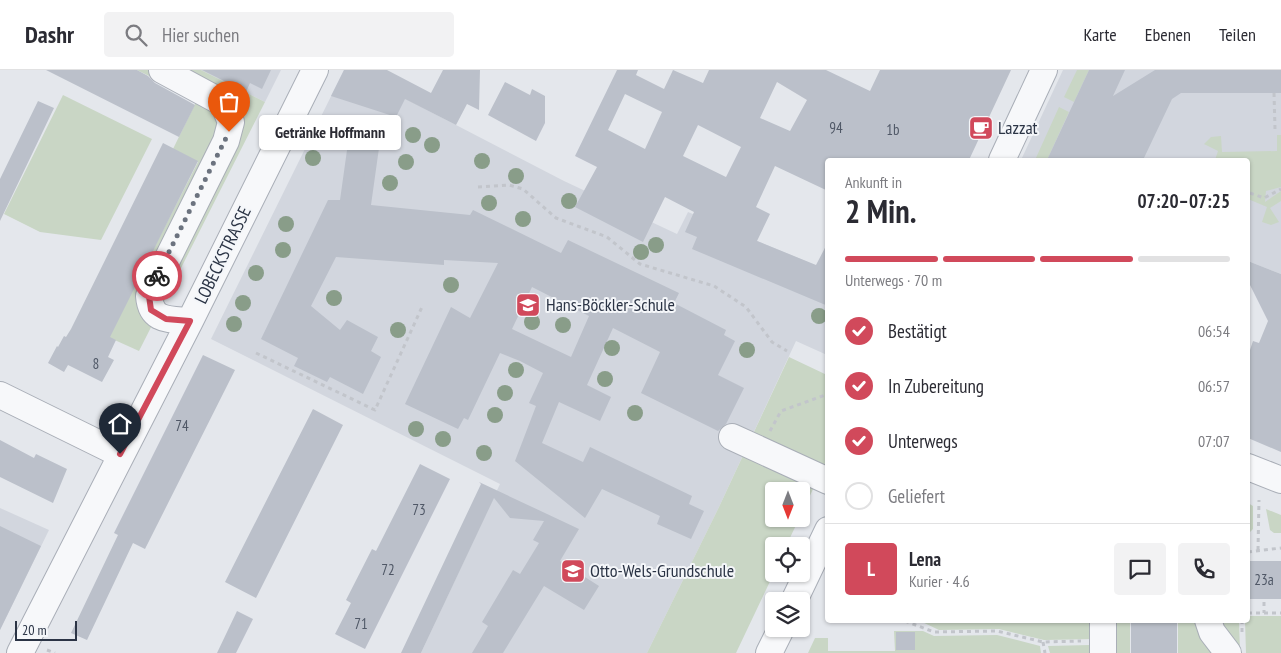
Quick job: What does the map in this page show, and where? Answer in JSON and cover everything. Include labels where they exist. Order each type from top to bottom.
[{"type":"street","points":[[162,70],[223,102],[231,122],[226,140],[149,296],[151,310],[157,315],[166,319],[190,321]]},
{"type":"street","name":"LOBECKSTRASSE","points":[[20,653],[120,454],[190,321],[315,70]]},
{"type":"street","points":[[1003,158],[1044,70]]},
{"type":"street","points":[[0,395],[120,454]]},
{"type":"street","points":[[732,437],[825,480]]},
{"type":"street","points":[[1250,468],[1281,480]]},
{"type":"street","points":[[798,592],[825,536]]},
{"type":"street","points":[[1203,653],[1204,634],[1207,623]]},
{"type":"street","points":[[1209,623],[1212,632],[1228,653]]},
{"type":"street","points":[[769,653],[776,637]]},
{"type":"path","points":[[1274,93],[1275,129]]},
{"type":"path","points":[[478,187],[509,185],[523,189],[556,218],[606,237],[640,264],[714,286],[746,307],[772,342],[788,351]]},
{"type":"path","points":[[1250,194],[1264,198],[1281,190]]},
{"type":"path","points":[[256,353],[375,410],[422,307]]},
{"type":"path","points":[[761,450],[781,411],[825,395]]},
{"type":"path","points":[[1258,550],[1259,500]]},
{"type":"path","points":[[1250,552],[1281,548]]},
{"type":"path","points":[[1264,602],[1264,613]]},
{"type":"path","points":[[1250,613],[1281,613]]},
{"type":"path","points":[[910,623],[934,632],[997,631],[1043,642],[1103,638]]},
{"type":"path","points":[[1043,642],[1045,653]]},
{"type":"shaded area","points":[[201,70],[281,70],[265,102]]},
{"type":"shaded area","name":"Hans-Böckler-Schule","points":[[344,70],[350,70],[564,181],[677,234],[688,212],[825,269],[825,354],[796,341],[719,507],[647,653],[421,653],[500,484],[211,339]]},
{"type":"shaded area","points":[[1063,70],[1281,70],[1281,274],[1250,262],[1250,158],[1022,158]]},
{"type":"shaded area","points":[[0,508],[49,530],[0,630]]},
{"type":"green space","points":[[137,70],[201,70],[265,102],[139,351],[108,337],[198,162],[173,149],[197,100]]},
{"type":"green space","points":[[1077,70],[1089,70],[1074,102],[1064,97]]},
{"type":"green space","points":[[63,95],[152,139],[101,240],[40,232],[4,214]]},
{"type":"green space","points":[[1059,107],[1069,112],[1048,158],[1036,158]]},
{"type":"green space","points":[[1277,135],[1281,135],[1281,187],[1266,191],[1265,202],[1281,191],[1281,201],[1270,208],[1279,222],[1271,225],[1262,222],[1267,207],[1250,200],[1250,158],[1216,158],[1218,151],[1204,144],[1211,137],[1221,136],[1222,152],[1277,151]]},
{"type":"green space","points":[[789,357],[825,374],[825,463],[810,496],[810,482],[765,482],[765,528],[795,528],[790,537],[765,537],[765,582],[770,582],[736,653],[647,653],[719,507]]},
{"type":"green space","points":[[1250,504],[1253,506],[1253,529],[1250,532]]},
{"type":"green space","points":[[1266,509],[1281,515],[1281,533],[1274,533],[1270,530]]},
{"type":"green space","points":[[1250,616],[1281,616],[1281,653],[1246,653],[1245,623],[1250,623]]},
{"type":"green space","points":[[924,623],[1095,623],[1093,639],[1044,640],[999,629],[939,630]]},
{"type":"green space","points":[[1113,623],[1130,623],[1130,653],[1113,653]]},
{"type":"green space","points":[[1178,623],[1200,623],[1219,653],[1178,653]]},
{"type":"green space","points":[[1217,623],[1239,623],[1240,653]]},
{"type":"green space","points":[[894,631],[923,631],[934,636],[997,635],[1040,646],[1041,653],[808,653],[815,638],[828,638],[828,651],[895,651]]},
{"type":"green space","points":[[1090,645],[1094,653],[1050,653],[1048,646]]},
{"type":"building","points":[[46,70],[137,70],[148,76],[155,83],[195,105],[179,137]]},
{"type":"building","points":[[202,70],[271,70],[262,89],[250,83],[246,92]]},
{"type":"building","points":[[344,70],[387,70],[431,93],[443,70],[480,70],[479,110],[467,104],[456,125],[405,99],[396,117],[331,96]]},
{"type":"building","points":[[617,70],[638,70],[636,75],[664,89],[673,70],[703,83],[709,70],[826,70],[870,91],[880,70],[1011,70],[970,158],[825,158],[825,190],[775,166],[756,207],[770,214],[757,241],[816,265],[825,248],[825,305],[692,249],[697,237],[685,232],[694,212],[665,197],[643,242],[575,207],[597,167],[575,156]],"holes":[[[777,82],[807,100],[790,131],[760,118]],[[625,94],[662,112],[645,149],[608,130]],[[698,125],[741,147],[726,177],[683,156]]]},
{"type":"building","points":[[1089,70],[1125,70],[1113,96],[1155,70],[1281,70],[1281,93],[1181,93],[1172,99],[1144,158],[1048,158]]},
{"type":"building","points":[[505,82],[530,95],[532,89],[545,96],[545,123],[536,141],[488,115]]},
{"type":"building","points":[[38,101],[54,108],[0,221],[0,179]]},
{"type":"building","points":[[163,143],[198,161],[110,337],[116,340],[108,357],[114,360],[102,382],[68,365],[64,372],[48,363],[57,346],[71,329]]},
{"type":"building","points":[[348,143],[379,148],[371,205],[470,215],[473,210],[561,253],[568,240],[679,293],[674,303],[726,330],[724,335],[735,341],[718,375],[744,388],[726,424],[718,431],[641,393],[660,352],[613,328],[587,385],[611,397],[600,421],[559,402],[542,443],[583,462],[590,447],[692,496],[689,504],[704,511],[691,539],[657,524],[660,516],[602,489],[585,518],[515,461],[536,406],[529,403],[543,373],[520,361],[500,353],[468,420],[464,418],[458,429],[405,404],[451,307],[470,318],[498,263],[444,260],[444,265],[336,257],[311,306],[340,330],[347,320],[378,337],[371,351],[381,357],[363,394],[330,377],[327,382],[294,366],[298,358],[261,339],[328,200],[340,200]],"holes":[[[532,287],[589,316],[571,357],[512,329]]]},
{"type":"building","points":[[1250,262],[1281,274],[1281,452],[1250,439],[1250,350],[1253,341],[1259,343],[1268,321],[1250,285]]},
{"type":"building","points":[[203,355],[235,370],[145,549],[133,543],[87,640],[71,633],[118,535],[114,533]]},
{"type":"building","points":[[313,409],[343,425],[256,598],[225,582]]},
{"type":"building","points":[[0,440],[34,458],[36,454],[67,469],[53,503],[0,477]]},
{"type":"building","points":[[420,464],[450,479],[365,649],[335,634],[351,603],[346,600],[372,549],[376,551]]},
{"type":"building","points":[[479,482],[579,529],[560,561],[599,586],[584,610],[544,586],[503,653],[472,653],[488,626],[482,622],[513,570],[520,574],[539,543],[533,540],[544,521],[510,518],[494,498],[421,653],[401,653],[481,484]]},
{"type":"building","points":[[0,526],[41,546],[0,630]]},
{"type":"building","points":[[1250,561],[1281,561],[1281,599],[1250,599]]},
{"type":"building","points":[[237,611],[253,619],[236,653],[217,653]]},
{"type":"building","points":[[1131,623],[1177,623],[1177,653],[1131,653]]},
{"type":"building","points":[[896,632],[915,632],[915,650],[896,650]]},
{"type":"way so far","points":[[157,276],[229,132]]},
{"type":"place","name":"Lazzat","points":[[981,128]]},
{"type":"place","name":"Getränke Hoffmann","points":[[229,132]]},
{"type":"place","name":"Hans-Böckler-Schule","points":[[528,305]]},
{"type":"place","name":"Otto-Wels-Grundschule","points":[[573,571]]},
{"type":"route","points":[[120,454],[190,321],[166,319],[151,310],[149,296],[157,276]]}]
